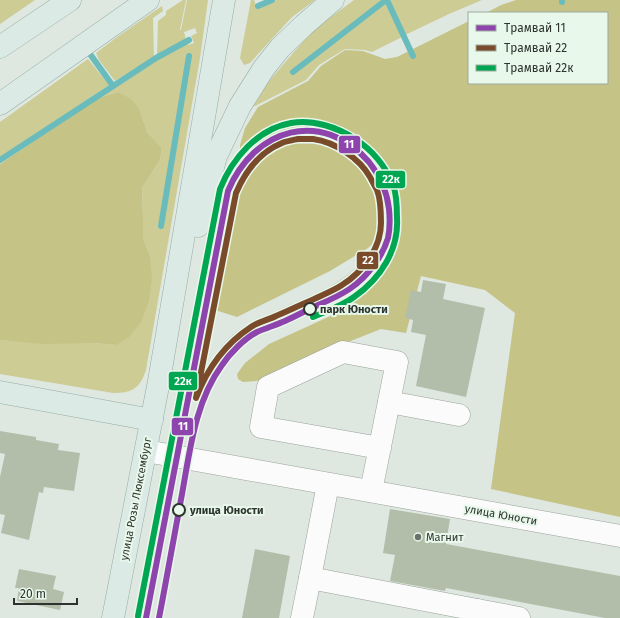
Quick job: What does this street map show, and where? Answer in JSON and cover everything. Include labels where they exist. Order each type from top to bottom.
[{"type":"main road","points":[[0,47],[70,0]]},
{"type":"main road","points":[[0,104],[148,0]]},
{"type":"main road","points":[[159,380],[224,0]]},
{"type":"main road","points":[[159,380],[216,156],[240,106],[264,68],[280,48],[333,0]]},
{"type":"main road","name":"улица Розы Люксембург","points":[[113,618],[159,380]]},
{"type":"main road","points":[[0,392],[152,420]]},
{"type":"street","points":[[371,491],[380,448],[389,402],[398,362],[343,352],[268,387],[261,427],[380,448]]},
{"type":"street","points":[[389,402],[459,415]]},
{"type":"street","name":"улица Юности","points":[[146,451],[620,536]]},
{"type":"street","points":[[302,618],[328,484]]},
{"type":"street","points":[[310,578],[477,614],[519,618]]},
{"type":"shaded area","points":[[0,0],[35,0],[0,24]]},
{"type":"shaded area","points":[[183,0],[186,0],[181,30],[187,0],[208,0],[200,58],[144,376],[135,388],[126,392],[113,393],[0,374],[0,340],[116,345],[150,256],[143,238],[142,188],[160,160],[162,148],[147,132],[140,110],[118,92],[98,98],[159,58],[187,42],[188,45],[194,43],[191,36],[197,33],[195,28],[184,32],[186,40],[157,55],[158,21],[166,15],[166,11]],"holes":[[[187,55],[190,55],[162,228],[159,228]]]},
{"type":"shaded area","points":[[251,0],[254,0],[257,8],[276,0],[315,0],[292,17],[250,63],[244,65],[240,58]]},
{"type":"shaded area","points":[[354,0],[383,0],[291,71],[293,74],[386,3],[402,37],[372,52],[365,50],[345,49],[319,65],[306,80],[252,107],[263,88],[312,31]]},
{"type":"shaded area","points":[[390,0],[482,0],[405,35]]},
{"type":"shaded area","points":[[516,0],[620,0],[620,517],[491,489],[515,313],[485,290],[421,276],[406,333],[381,329],[338,346],[268,380],[243,382],[238,379],[237,374],[245,363],[269,344],[335,314],[368,288],[385,266],[392,242],[382,235],[368,248],[330,271],[237,317],[212,309],[213,287],[240,166],[240,145],[245,128],[258,107],[308,81],[321,66],[345,50],[363,51],[385,59],[397,57],[468,22],[468,84],[608,84],[608,12],[488,12],[501,5]]},
{"type":"shaded area","points":[[162,6],[163,11],[153,18],[154,57],[115,81],[99,60],[96,53]]},
{"type":"shaded area","points":[[88,59],[109,85],[0,158],[0,122]]},
{"type":"shaded area","points":[[118,92],[131,99],[140,110],[147,132],[162,148],[160,160],[142,188],[143,238],[150,256],[152,278],[149,301],[141,322],[129,337],[116,345],[92,343],[44,344],[0,340],[0,164],[98,98]]},
{"type":"building","points":[[423,280],[446,284],[443,299],[485,308],[466,397],[416,386],[426,335],[411,332],[413,320],[405,318],[411,290],[421,292]]},
{"type":"building","points":[[0,431],[36,437],[36,440],[59,444],[58,450],[80,453],[74,491],[44,487],[43,493],[39,492],[29,540],[1,533],[5,515],[0,514],[0,477],[5,454],[0,453]]},
{"type":"building","points":[[390,509],[450,519],[446,544],[620,576],[620,618],[605,618],[446,588],[445,591],[390,581],[395,555],[383,553]]},
{"type":"building","points":[[255,549],[290,556],[279,618],[242,618]]},
{"type":"building","points":[[19,569],[56,576],[53,589],[64,592],[60,610],[17,601],[19,588],[15,588]]},
{"type":"waterway","points":[[258,6],[272,0]]},
{"type":"waterway","points":[[293,72],[386,0]]},
{"type":"waterway","points":[[387,0],[413,56]]},
{"type":"waterway","points":[[0,160],[156,58],[189,40]]},
{"type":"waterway","points":[[90,54],[113,86]]},
{"type":"waterway","points":[[161,226],[189,56]]},
{"type":"tram line","name":"22к","points":[[138,616],[220,189],[231,167],[247,147],[267,132],[279,126],[299,122],[316,123],[340,131],[367,148],[382,165],[390,178],[394,189],[397,214],[395,241],[380,273],[363,290],[349,300],[313,317]]},
{"type":"tram line","name":"11","points":[[146,618],[228,191],[240,169],[254,152],[272,140],[291,133],[311,131],[331,135],[351,145],[369,162],[380,178],[387,196],[389,209],[390,220],[387,242],[374,265],[356,284],[335,297],[252,335],[238,346],[229,356],[213,379],[205,395],[191,444],[159,618]]},
{"type":"tram line","name":"22","points":[[298,139],[313,139],[338,147],[360,163],[370,177],[377,190],[379,198],[381,223],[378,241],[364,266],[350,280],[331,291],[251,327],[233,341],[211,367],[196,398],[236,193],[249,170],[260,157],[282,143],[298,139]]},
{"type":"tram line","points":[[195,426],[214,359],[221,347],[234,334],[251,323],[330,287],[344,277],[358,266],[365,258],[373,244],[376,228],[376,200],[370,183],[361,170],[349,158],[342,153],[323,145],[294,143],[270,152],[255,160],[244,169],[228,191]]},
{"type":"place","name":"парк Юности","points":[[310,309]]},
{"type":"place","name":"улица Юности","points":[[179,510]]},
{"type":"place","name":"Магнит","points":[[418,537]]}]
